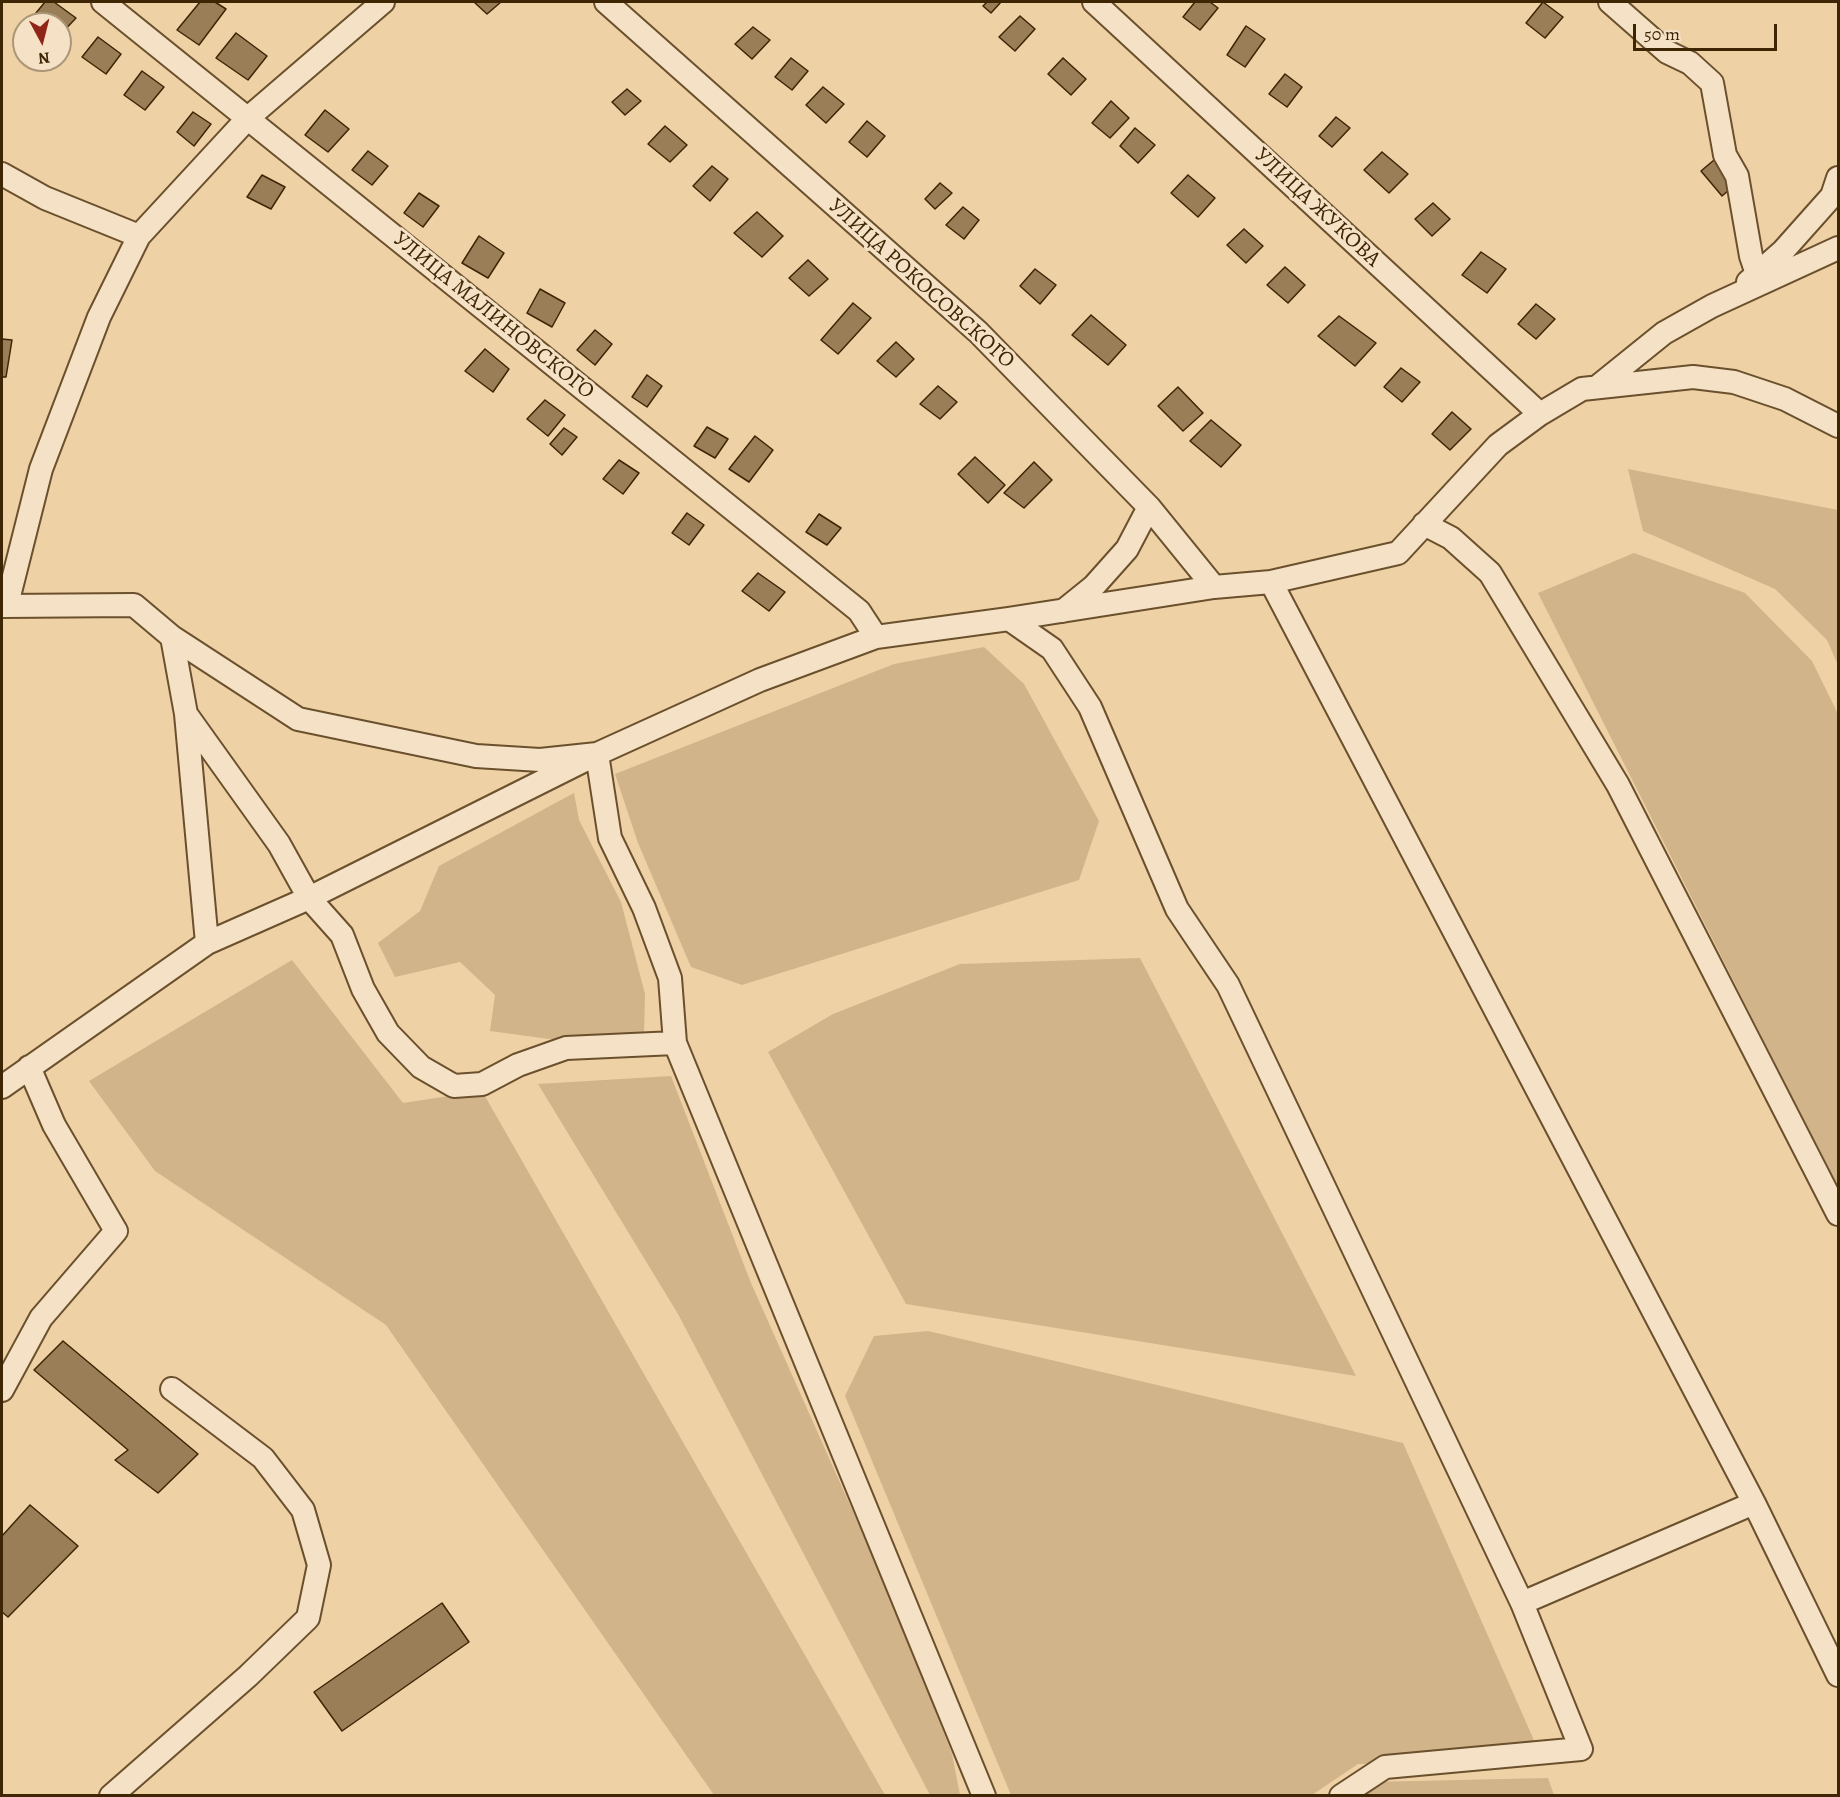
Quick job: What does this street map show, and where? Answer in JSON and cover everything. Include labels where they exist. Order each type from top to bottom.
[{"type":"street","name":"УЛИЦА МАЛИНОВСКОГО","points":[[103,2],[859,611],[876,637]]},
{"type":"street","points":[[383,2],[248,118],[139,236],[99,317],[41,469],[4,605],[134,605],[172,636],[298,719],[476,756],[540,760],[597,754]]},
{"type":"street","name":"УЛИЦА РОКОСОВСКОГО","points":[[606,2],[978,332],[1149,507],[1214,587]]},
{"type":"street","name":"УЛИЦА ЖУКОВА","points":[[1094,2],[1540,414]]},
{"type":"street","points":[[1610,2],[1667,52],[1690,63],[1712,83],[1725,155],[1737,176],[1751,256],[1757,274]]},
{"type":"street","points":[[2,174],[45,198],[139,236]]},
{"type":"street","points":[[1731,298],[1783,251],[1832,196],[1839,178]]},
{"type":"street","points":[[1596,388],[1664,333],[1731,298],[1839,248]]},
{"type":"street","points":[[2,1087],[207,943],[309,898],[597,754],[760,680],[876,637],[1214,587],[1271,582],[1398,553],[1498,445],[1540,414],[1582,390],[1693,377],[1734,382],[1785,399],[1839,426]]},
{"type":"street","points":[[1063,611],[1094,586],[1127,549],[1149,507]]},
{"type":"street","points":[[1424,524],[1451,538],[1490,573],[1618,785],[1839,1214]]},
{"type":"street","points":[[1271,582],[1754,1503],[1839,1674]]},
{"type":"street","points":[[1009,619],[1052,649],[1090,707],[1177,909],[1228,985],[1522,1603],[1581,1749],[1386,1767],[1341,1796]]},
{"type":"street","points":[[172,636],[186,714],[207,943]]},
{"type":"street","points":[[186,714],[279,844],[309,898],[342,935],[363,989],[388,1033],[421,1067],[454,1086],[482,1084],[518,1065],[566,1048],[675,1043]]},
{"type":"street","points":[[597,754],[610,838],[644,908],[670,978],[675,1043],[984,1796]]},
{"type":"street","points":[[2,1390],[41,1318],[116,1231],[54,1125],[29,1067]]},
{"type":"street","points":[[111,1796],[248,1676],[308,1618],[319,1565],[303,1510],[263,1458],[172,1389]]},
{"type":"street","points":[[1522,1603],[1754,1503]]},
{"type":"shaded area","points":[[1628,469],[1838,510],[1838,665],[1827,640],[1775,589],[1643,531]]},
{"type":"shaded area","points":[[1634,553],[1745,593],[1812,661],[1838,714],[1838,1188],[1538,593]]},
{"type":"shaded area","points":[[984,647],[1024,684],[1099,821],[1079,880],[742,985],[691,967],[638,843],[615,774],[894,664]]},
{"type":"shaded area","points":[[574,793],[579,820],[621,902],[645,994],[644,1035],[630,1050],[490,1031],[495,995],[460,962],[395,977],[378,943],[420,911],[439,866]]},
{"type":"shaded area","points":[[1140,958],[1356,1376],[906,1304],[768,1052],[833,1014],[960,964]]},
{"type":"shaded area","points":[[292,960],[403,1103],[482,1091],[885,1795],[714,1795],[386,1325],[155,1171],[89,1081]]},
{"type":"shaded area","points":[[671,1076],[751,1283],[895,1606],[952,1754],[960,1795],[930,1795],[678,1314],[538,1084]]},
{"type":"shaded area","points":[[928,1331],[1403,1443],[1544,1763],[1358,1764],[1312,1795],[1011,1795],[845,1396],[874,1336]]},
{"type":"shaded area","points":[[1548,1778],[1554,1795],[1349,1796],[1369,1782]]},
{"type":"building","points":[[45,2],[54,2],[68,12],[37,12]]},
{"type":"building","points":[[200,2],[215,2],[226,9],[199,45],[177,30]]},
{"type":"building","points":[[474,2],[501,2],[487,14]]},
{"type":"building","points":[[987,2],[1001,2],[991,13],[983,6]]},
{"type":"building","points":[[1195,2],[1210,2],[1218,8],[1200,30],[1183,17]]},
{"type":"building","points":[[1543,2],[1563,17],[1545,38],[1526,23]]},
{"type":"building","points":[[1020,16],[1035,29],[1015,51],[999,37]]},
{"type":"building","points":[[1246,26],[1265,39],[1245,67],[1227,55]]},
{"type":"building","points":[[753,27],[770,40],[752,59],[735,44]]},
{"type":"building","points":[[236,33],[267,56],[248,80],[216,58]]},
{"type":"building","points":[[98,37],[121,54],[106,74],[82,57]]},
{"type":"building","points":[[791,58],[808,71],[792,90],[775,77]]},
{"type":"building","points":[[1063,58],[1086,79],[1071,95],[1048,74]]},
{"type":"building","points":[[142,71],[164,87],[145,110],[124,95]]},
{"type":"building","points":[[1285,74],[1302,87],[1287,107],[1269,94]]},
{"type":"building","points":[[823,87],[844,104],[826,123],[806,105]]},
{"type":"building","points":[[627,89],[641,101],[625,115],[612,102]]},
{"type":"building","points":[[1111,101],[1129,118],[1110,138],[1092,123]]},
{"type":"building","points":[[325,110],[349,129],[328,152],[305,135]]},
{"type":"building","points":[[193,112],[211,124],[194,146],[177,132]]},
{"type":"building","points":[[1336,117],[1350,128],[1332,147],[1319,136]]},
{"type":"building","points":[[867,121],[885,136],[867,157],[849,142]]},
{"type":"building","points":[[665,126],[687,145],[670,162],[648,144]]},
{"type":"building","points":[[1135,128],[1155,145],[1138,163],[1120,146]]},
{"type":"building","points":[[368,151],[388,166],[372,185],[352,170]]},
{"type":"building","points":[[1382,152],[1408,174],[1389,193],[1364,170]]},
{"type":"building","points":[[1714,160],[1736,184],[1722,196],[1701,171]]},
{"type":"building","points":[[712,166],[728,179],[710,201],[693,186]]},
{"type":"building","points":[[262,175],[285,187],[271,209],[247,197]]},
{"type":"building","points":[[1188,175],[1215,198],[1198,217],[1171,193]]},
{"type":"building","points":[[940,183],[952,193],[935,209],[925,199]]},
{"type":"building","points":[[419,193],[439,206],[423,227],[404,213]]},
{"type":"building","points":[[1433,203],[1450,219],[1432,236],[1415,219]]},
{"type":"building","points":[[963,207],[979,220],[964,239],[946,225]]},
{"type":"building","points":[[757,212],[783,236],[762,257],[734,233]]},
{"type":"building","points":[[1244,229],[1263,246],[1246,263],[1227,245]]},
{"type":"building","points":[[479,236],[504,253],[488,278],[462,263]]},
{"type":"building","points":[[1481,252],[1506,269],[1487,293],[1462,275]]},
{"type":"building","points":[[808,260],[828,279],[809,296],[789,278]]},
{"type":"building","points":[[1285,267],[1305,285],[1288,303],[1267,285]]},
{"type":"building","points":[[1035,269],[1056,285],[1040,304],[1020,286]]},
{"type":"building","points":[[540,289],[565,303],[552,327],[527,313]]},
{"type":"building","points":[[853,303],[871,318],[838,354],[821,340]]},
{"type":"building","points":[[1536,304],[1555,319],[1536,339],[1518,324]]},
{"type":"building","points":[[1091,315],[1126,345],[1108,365],[1072,335]]},
{"type":"building","points":[[1339,316],[1376,343],[1355,366],[1318,336]]},
{"type":"building","points":[[595,330],[612,344],[595,365],[577,350]]},
{"type":"building","points":[[2,339],[12,340],[6,377],[2,377]]},
{"type":"building","points":[[896,342],[914,359],[896,377],[877,361]]},
{"type":"building","points":[[485,349],[509,369],[493,392],[465,371]]},
{"type":"building","points":[[1401,368],[1420,382],[1402,402],[1384,387]]},
{"type":"building","points":[[647,375],[662,386],[647,407],[632,397]]},
{"type":"building","points":[[938,386],[957,402],[940,419],[920,404]]},
{"type":"building","points":[[1178,387],[1203,413],[1183,431],[1158,406]]},
{"type":"building","points":[[545,400],[565,415],[548,436],[527,419]]},
{"type":"building","points":[[1452,412],[1471,429],[1450,450],[1432,434]]},
{"type":"building","points":[[1211,420],[1241,445],[1221,467],[1190,441]]},
{"type":"building","points":[[707,427],[728,439],[715,458],[694,446]]},
{"type":"building","points":[[564,428],[577,437],[562,455],[550,444]]},
{"type":"building","points":[[755,436],[773,450],[749,482],[729,469]]},
{"type":"building","points":[[975,457],[1005,485],[988,503],[958,474]]},
{"type":"building","points":[[619,460],[639,473],[623,494],[603,479]]},
{"type":"building","points":[[1034,462],[1052,480],[1024,508],[1004,493]]},
{"type":"building","points":[[687,513],[704,525],[689,545],[672,533]]},
{"type":"building","points":[[819,514],[841,528],[827,545],[806,532]]},
{"type":"building","points":[[758,573],[785,592],[769,611],[742,591]]},
{"type":"building","points":[[63,1341],[198,1454],[158,1493],[115,1460],[128,1450],[34,1370]]},
{"type":"building","points":[[30,1505],[78,1546],[8,1617],[2,1612],[2,1536]]},
{"type":"building","points":[[442,1603],[469,1642],[342,1731],[314,1692]]}]
